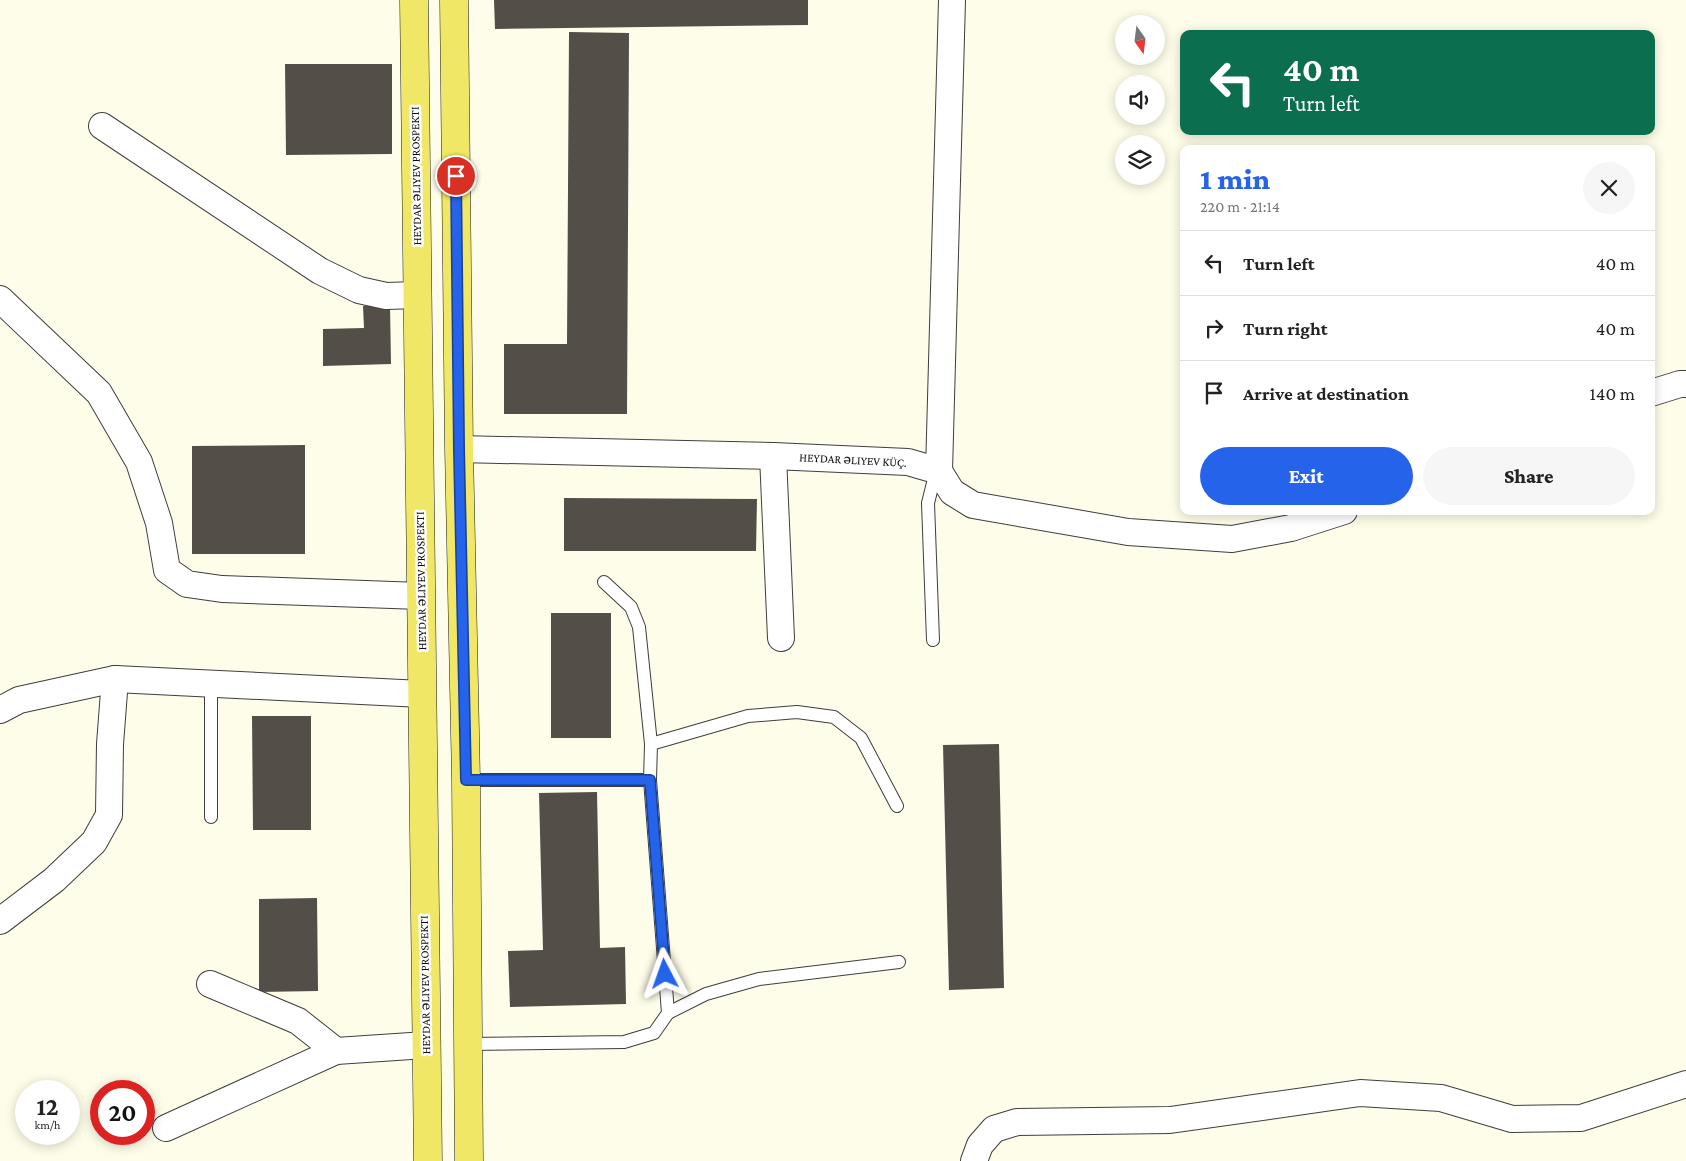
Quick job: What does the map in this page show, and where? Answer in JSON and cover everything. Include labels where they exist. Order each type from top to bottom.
[{"type":"main road","name":"HEYDAR ƏLIYEV PROSPEKTI","points":[[414,0],[428,1161]]},
{"type":"main road","points":[[454,0],[459,449],[466,780],[469,1161]]},
{"type":"street","points":[[952,0],[939,471],[952,492],[973,505],[1128,532],[1232,539],[1291,528],[1332,515]]},
{"type":"street","points":[[102,126],[320,271],[359,290],[386,296],[418,295]]},
{"type":"street","points":[[0,299],[99,393],[139,462],[159,523],[167,570],[187,584],[222,589],[421,596]]},
{"type":"street","points":[[1655,392],[1686,384]]},
{"type":"street","name":"HEYDAR ƏLIYEV KÜÇ.","points":[[459,449],[773,456],[908,462],[939,471]]},
{"type":"street","points":[[773,456],[780,638]]},
{"type":"street","points":[[0,710],[19,700],[115,679],[422,694]]},
{"type":"street","points":[[0,921],[54,880],[94,842],[108,815],[110,744],[115,679]]},
{"type":"street","points":[[210,984],[298,1022],[336,1051]]},
{"type":"street","points":[[166,1128],[336,1051],[426,1045]]},
{"type":"street","points":[[974,1161],[980,1145],[994,1129],[1017,1122],[1170,1120],[1360,1094],[1441,1098],[1512,1119],[1581,1118],[1686,1084]]},
{"type":"lane","points":[[933,640],[928,503],[933,483],[939,471]]},
{"type":"lane","points":[[604,582],[631,607],[639,627],[651,744],[650,780],[668,1013]]},
{"type":"lane","points":[[211,817],[212,684]]},
{"type":"lane","points":[[651,744],[748,716],[797,712],[834,717],[861,738],[897,806]]},
{"type":"lane","points":[[466,780],[650,780]]},
{"type":"lane","points":[[467,1044],[624,1042],[654,1033],[668,1013],[706,994],[759,979],[900,962]]},
{"type":"building","points":[[494,0],[808,0],[808,25],[495,29]]},
{"type":"building","points":[[569,32],[629,33],[627,414],[504,414],[504,344],[567,344]]},
{"type":"building","points":[[285,64],[392,64],[392,154],[286,155]]},
{"type":"building","points":[[390,305],[391,364],[323,366],[323,329],[364,328],[363,306]]},
{"type":"building","points":[[305,445],[305,554],[192,554],[192,446]]},
{"type":"building","points":[[564,498],[757,499],[756,551],[564,551]]},
{"type":"building","points":[[551,613],[611,613],[611,738],[551,738]]},
{"type":"building","points":[[252,716],[311,716],[311,830],[253,830]]},
{"type":"building","points":[[999,744],[1004,988],[949,990],[943,745]]},
{"type":"building","points":[[597,792],[600,948],[625,947],[626,1004],[510,1007],[508,951],[543,950],[539,793]]},
{"type":"building","points":[[317,898],[318,991],[259,992],[259,899]]},
{"type":"route","points":[[456,176],[459,449],[466,780],[650,780],[665,974]]}]
